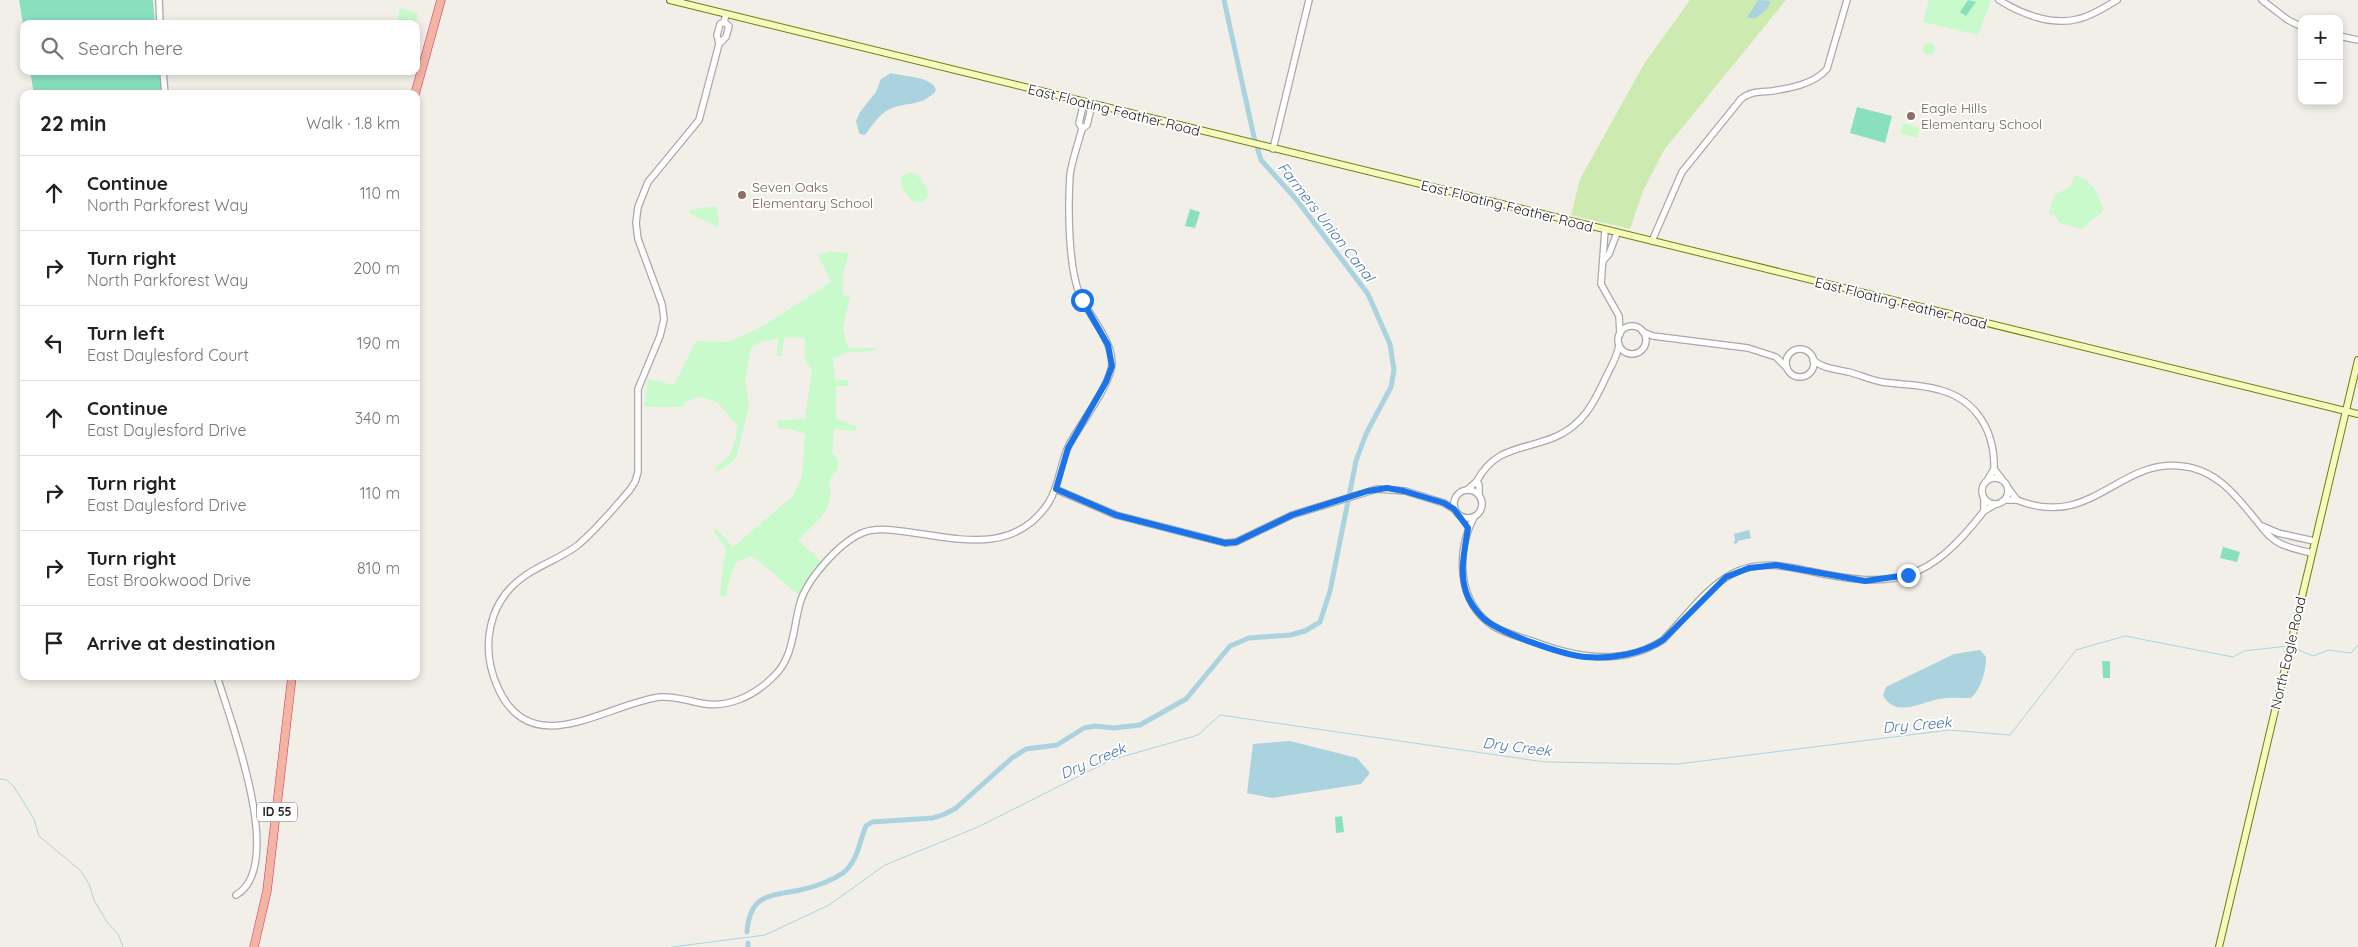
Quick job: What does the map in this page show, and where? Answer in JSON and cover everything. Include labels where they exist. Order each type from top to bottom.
[{"type":"highway","points":[[416,90],[440,0]]},
{"type":"highway","name":"ID 55","points":[[254,947],[267,891],[292,680]]},
{"type":"main road","name":"East Floating Feather Road","points":[[670,0],[2358,414]]},
{"type":"main road","name":"North Eagle Road","points":[[2219,947],[2358,360]]},
{"type":"street","points":[[159,0],[160,20]]},
{"type":"street","points":[[1271,148],[1309,0]]},
{"type":"street","points":[[1652,242],[1682,172],[1742,99],[1752,92],[1770,91],[1805,83],[1822,75],[1827,69],[1846,0]]},
{"type":"street","points":[[1999,0],[2017,11],[2058,22],[2080,19],[2117,0]]},
{"type":"street","points":[[2262,0],[2288,20],[2298,25]]},
{"type":"street","points":[[726,14],[724,22],[720,24],[717,35],[719,44],[699,120],[648,182],[638,207],[636,223],[638,239],[662,304],[664,319],[660,336],[638,389],[638,472],[635,482],[577,546],[516,582],[502,598],[494,614],[488,640],[490,668],[504,699],[511,709],[527,720],[546,726],[567,726],[662,697],[681,698],[712,704],[737,700],[768,682],[782,666],[790,652],[800,603],[806,588],[814,577],[850,540],[865,531],[886,529],[975,540],[1001,537],[1031,523],[1048,503],[1056,489],[1068,448],[1106,382],[1112,366],[1110,350],[1080,295],[1072,264],[1070,172],[1082,129],[1087,125],[1092,104]]},
{"type":"street","points":[[2343,37],[2358,40]]},
{"type":"street","points":[[163,75],[165,90]]},
{"type":"street","points":[[1082,129],[1079,123],[1084,102]]},
{"type":"street","points":[[1444,503],[1467,490],[1493,461],[1508,452],[1555,437],[1576,424],[1592,407],[1616,360],[1620,334],[1619,316],[1601,284],[1605,230]]},
{"type":"street","points":[[1603,260],[1609,254],[1617,233]]},
{"type":"street","points":[[1619,316],[1643,332],[1653,336],[1748,348],[1776,357],[1791,373],[1800,376],[1824,368]]},
{"type":"street","points":[[1620,334],[1625,328],[1634,326]]},
{"type":"street","points":[[1643,332],[1645,345]]},
{"type":"street","points":[[1616,360],[1639,352],[1645,345],[1662,336]]},
{"type":"street","points":[[1619,345],[1630,354]]},
{"type":"street","points":[[1776,357],[1799,349],[1806,350],[1813,360],[1824,368],[1882,382],[1939,389],[1961,399],[1977,412],[1988,430],[1994,451],[1994,468],[1981,490],[1984,499],[1984,511]]},
{"type":"street","points":[[1787,368],[1786,359],[1791,352]]},
{"type":"street","points":[[1810,372],[1813,360]]},
{"type":"street","points":[[1477,481],[1482,507],[1468,528],[1463,563],[1463,580],[1466,593],[1482,618],[1504,631],[1576,656],[1598,657],[1632,653],[1653,647],[1663,640],[1726,577],[1749,568],[1776,565],[1865,581],[1895,578],[1914,573],[1954,547],[1984,511],[2004,500],[2016,500],[2049,507],[2077,504],[2141,472],[2163,466],[2180,465],[2198,468],[2214,476],[2227,486],[2267,535],[2276,542],[2312,553]]},
{"type":"street","points":[[1994,468],[2016,500]]},
{"type":"street","points":[[1988,479],[2001,478]]},
{"type":"street","points":[[1056,489],[1116,515],[1225,543],[1236,542],[1292,515],[1377,489],[1393,488],[1444,503],[1454,509],[1468,528]]},
{"type":"street","points":[[2004,500],[2008,488]]},
{"type":"street","points":[[1467,490],[1479,495]]},
{"type":"street","points":[[1454,509],[1456,496]]},
{"type":"street","points":[[1984,499],[1996,504]]},
{"type":"street","points":[[1460,516],[1474,517]]},
{"type":"street","points":[[2260,525],[2278,532],[2314,541]]},
{"type":"street","points":[[218,680],[246,768],[255,808],[256,844],[253,872],[247,887],[236,895]]},
{"type":"green space","points":[[19,0],[153,0],[155,20],[22,20]]},
{"type":"green space","points":[[1690,0],[1786,0],[1664,150],[1643,191],[1630,229],[1571,215],[1580,179],[1644,64]]},
{"type":"green space","points":[[1929,0],[1991,1],[1978,35],[1923,22]]},
{"type":"green space","points":[[1968,0],[1976,2],[1966,16],[1960,12]]},
{"type":"green space","points":[[400,8],[418,13],[417,20],[397,20]]},
{"type":"green space","points":[[1927,43],[1931,43],[1935,49],[1931,55],[1927,55],[1923,51],[1923,47]]},
{"type":"green space","points":[[31,75],[160,75],[161,90],[33,90]]},
{"type":"green space","points":[[1857,107],[1892,116],[1885,143],[1850,133]]},
{"type":"green space","points":[[1903,123],[1920,128],[1917,138],[1900,133]]},
{"type":"green space","points":[[911,172],[923,182],[927,189],[928,196],[923,202],[913,202],[901,186],[902,176]]},
{"type":"green space","points":[[2075,175],[2090,183],[2103,208],[2103,211],[2082,229],[2060,223],[2055,216],[2049,214],[2054,195],[2070,187]]},
{"type":"green space","points":[[717,206],[719,228],[689,213],[689,210]]},
{"type":"green space","points":[[1190,209],[1200,212],[1195,228],[1185,226]]},
{"type":"green space","points":[[830,251],[849,253],[843,273],[843,295],[850,296],[843,329],[848,348],[877,348],[874,351],[848,352],[833,359],[835,381],[848,379],[848,386],[836,386],[836,419],[856,426],[857,431],[834,429],[832,453],[839,461],[837,471],[829,480],[830,499],[818,521],[798,540],[822,562],[799,595],[752,556],[736,562],[728,584],[726,597],[720,596],[723,563],[727,550],[713,531],[716,528],[733,547],[793,496],[802,476],[805,434],[791,429],[778,429],[778,420],[805,419],[812,370],[805,361],[805,338],[785,337],[781,356],[777,356],[778,338],[758,343],[751,349],[745,381],[749,406],[737,455],[733,461],[717,472],[714,468],[721,464],[732,451],[738,426],[717,402],[698,396],[684,403],[684,407],[644,407],[648,379],[674,385],[696,341],[729,342],[763,326],[831,282],[818,255]]},
{"type":"green space","points":[[2223,547],[2240,552],[2237,562],[2220,558]]},
{"type":"green space","points":[[2102,661],[2110,661],[2110,678],[2103,678]]},
{"type":"green space","points":[[1342,816],[1344,832],[1336,833],[1335,817]]},
{"type":"water","points":[[1758,0],[1771,1],[1767,9],[1756,18],[1747,18]]},
{"type":"water","points":[[891,73],[930,82],[936,91],[924,100],[888,110],[879,117],[866,134],[862,135],[859,133],[856,121],[860,112],[876,92],[881,79]]},
{"type":"water","points":[[1749,530],[1751,538],[1738,541],[1736,544],[1733,543],[1735,540],[1734,534]]},
{"type":"water","points":[[1980,650],[1986,657],[1985,668],[1980,685],[1971,698],[1943,698],[1916,706],[1901,707],[1894,706],[1888,702],[1883,695],[1886,687],[1954,654]]},
{"type":"water","points":[[1290,741],[1357,758],[1370,773],[1361,784],[1272,798],[1247,793],[1253,744]]},
{"type":"waterway","name":"Farmers Union Canal","points":[[747,932],[752,910],[757,903],[771,896],[817,885],[843,873],[855,857],[866,826],[872,822],[933,818],[945,814],[956,808],[1012,758],[1026,749],[1057,745],[1084,728],[1095,726],[1114,728],[1140,725],[1186,699],[1230,646],[1249,638],[1290,635],[1305,631],[1320,622],[1330,591],[1356,461],[1366,434],[1391,387],[1394,370],[1390,344],[1368,294],[1296,199],[1261,160],[1254,137],[1224,0]]},
{"type":"waterway","name":"Dry Creek","points":[[672,947],[765,935],[829,905],[885,865],[978,827],[1111,760],[1198,735],[1220,715],[1545,762],[1678,764],[1949,730],[2010,735],[2076,650],[2125,636],[2233,657],[2244,651],[2288,646]]},
{"type":"waterway","name":"Dry Creek","points":[[2292,647],[2313,656],[2328,650],[2351,653],[2358,645]]},
{"type":"waterway","points":[[0,779],[7,780],[14,787],[34,819],[39,836],[81,871],[89,884],[94,900],[107,922],[118,934],[123,947]]},
{"type":"place","name":"Eagle Hills Elementary School","points":[[1911,116]]},
{"type":"place","name":"Seven Oaks Elementary School","points":[[742,195]]},
{"type":"route","points":[[1082,300],[1108,345],[1112,366],[1106,382],[1068,448],[1056,489],[1116,515],[1225,543],[1236,542],[1292,515],[1377,489],[1393,488],[1444,503],[1454,509],[1468,528],[1463,563],[1463,580],[1466,593],[1482,618],[1504,631],[1576,656],[1586,657],[1632,653],[1653,647],[1663,640],[1726,577],[1749,568],[1785,566],[1846,579],[1865,581],[1908,575]]}]
